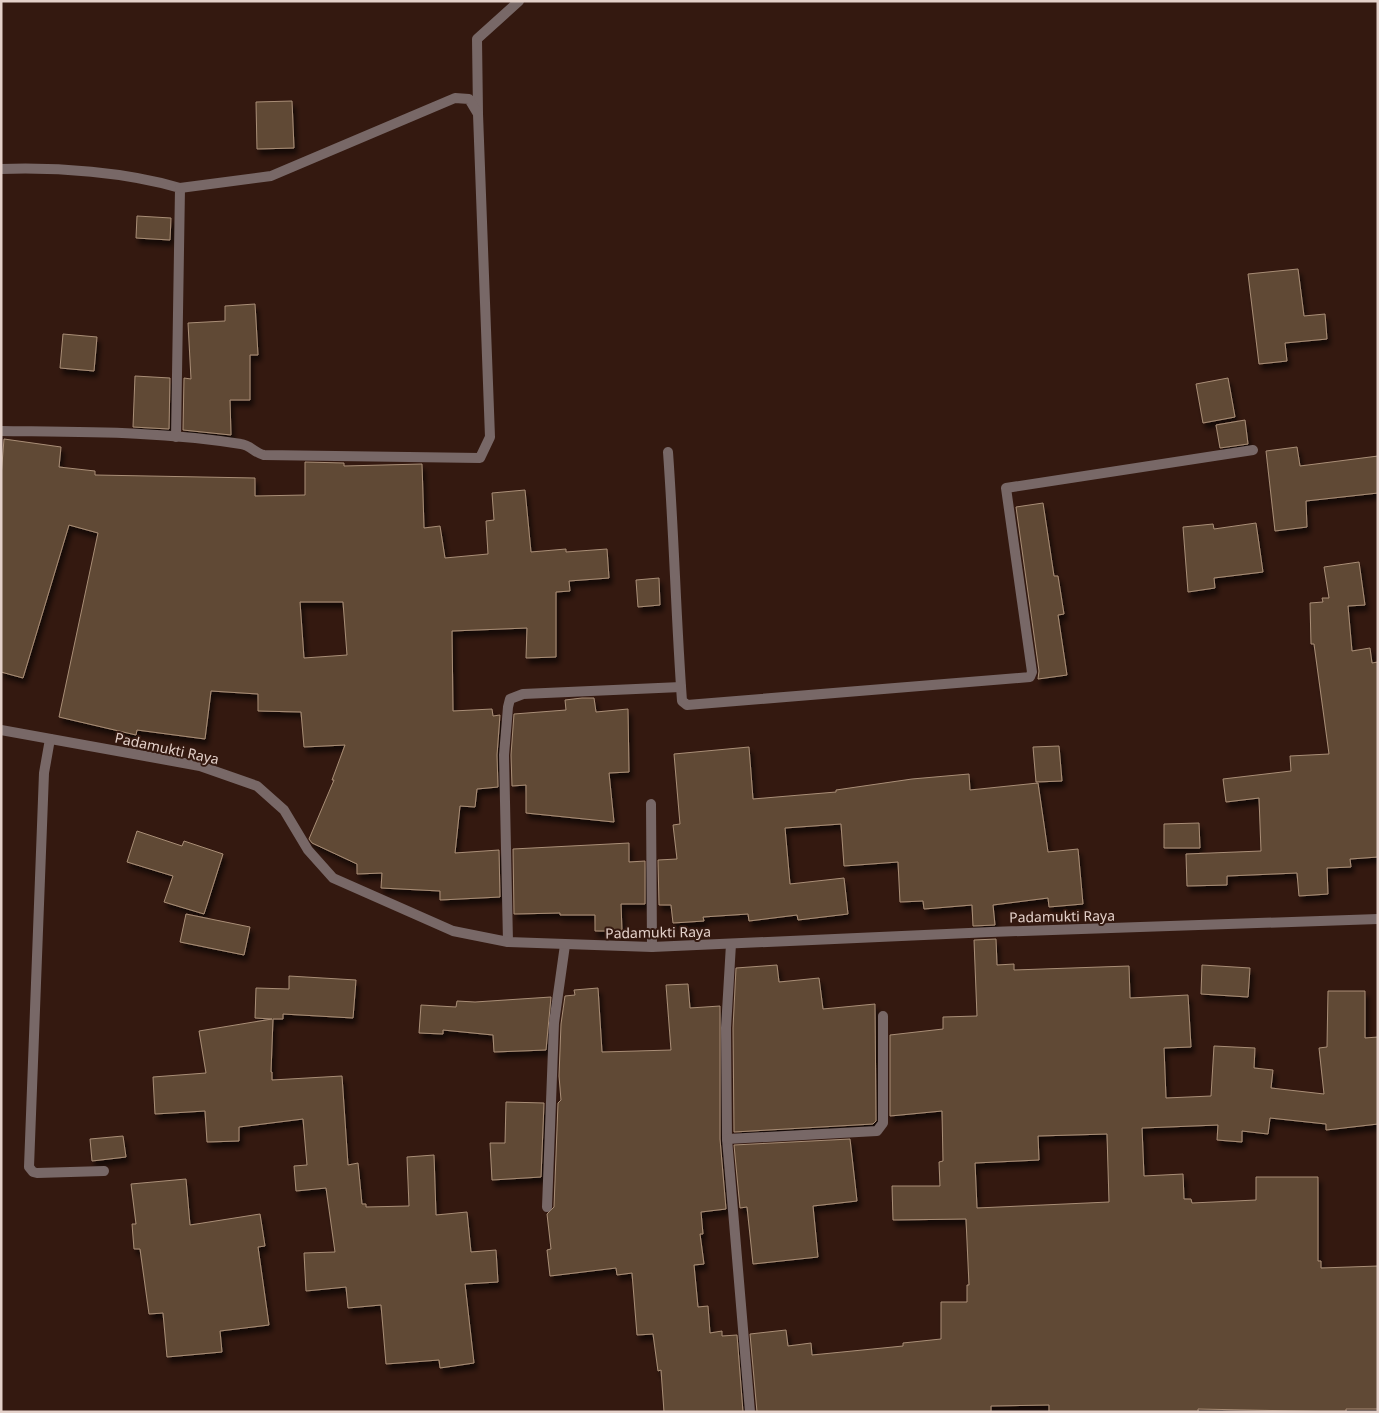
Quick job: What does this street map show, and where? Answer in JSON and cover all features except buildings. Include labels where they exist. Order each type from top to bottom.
[{"type":"street","points":[[1,431],[96,432],[176,437],[243,444],[264,455],[480,458],[490,437],[477,39],[519,1]]},
{"type":"street","points":[[1,169],[30,168],[148,179],[180,188],[271,176],[455,98],[469,99],[478,114]]},
{"type":"street","points":[[176,437],[180,188]]},
{"type":"street","points":[[668,452],[676,566],[676,622],[680,688],[682,703],[687,705],[1030,677],[1032,672],[1006,488],[1253,450]]},
{"type":"street","points":[[508,942],[504,755],[510,699],[523,694],[680,688]]},
{"type":"street","name":"Padamukti Raya","points":[[1,730],[200,766],[257,786],[284,810],[308,850],[333,878],[453,931],[508,942],[652,948],[990,932],[1378,919]]},
{"type":"street","points":[[50,739],[44,773],[29,1166],[33,1172],[37,1173],[104,1170]]},
{"type":"street","points":[[651,804],[652,948]]},
{"type":"street","points":[[731,944],[726,1028],[728,1139],[750,1412]]},
{"type":"street","points":[[547,1207],[554,1023],[556,995],[565,945]]},
{"type":"street","points":[[728,1139],[877,1130],[882,1123],[883,1114],[883,1016]]}]
